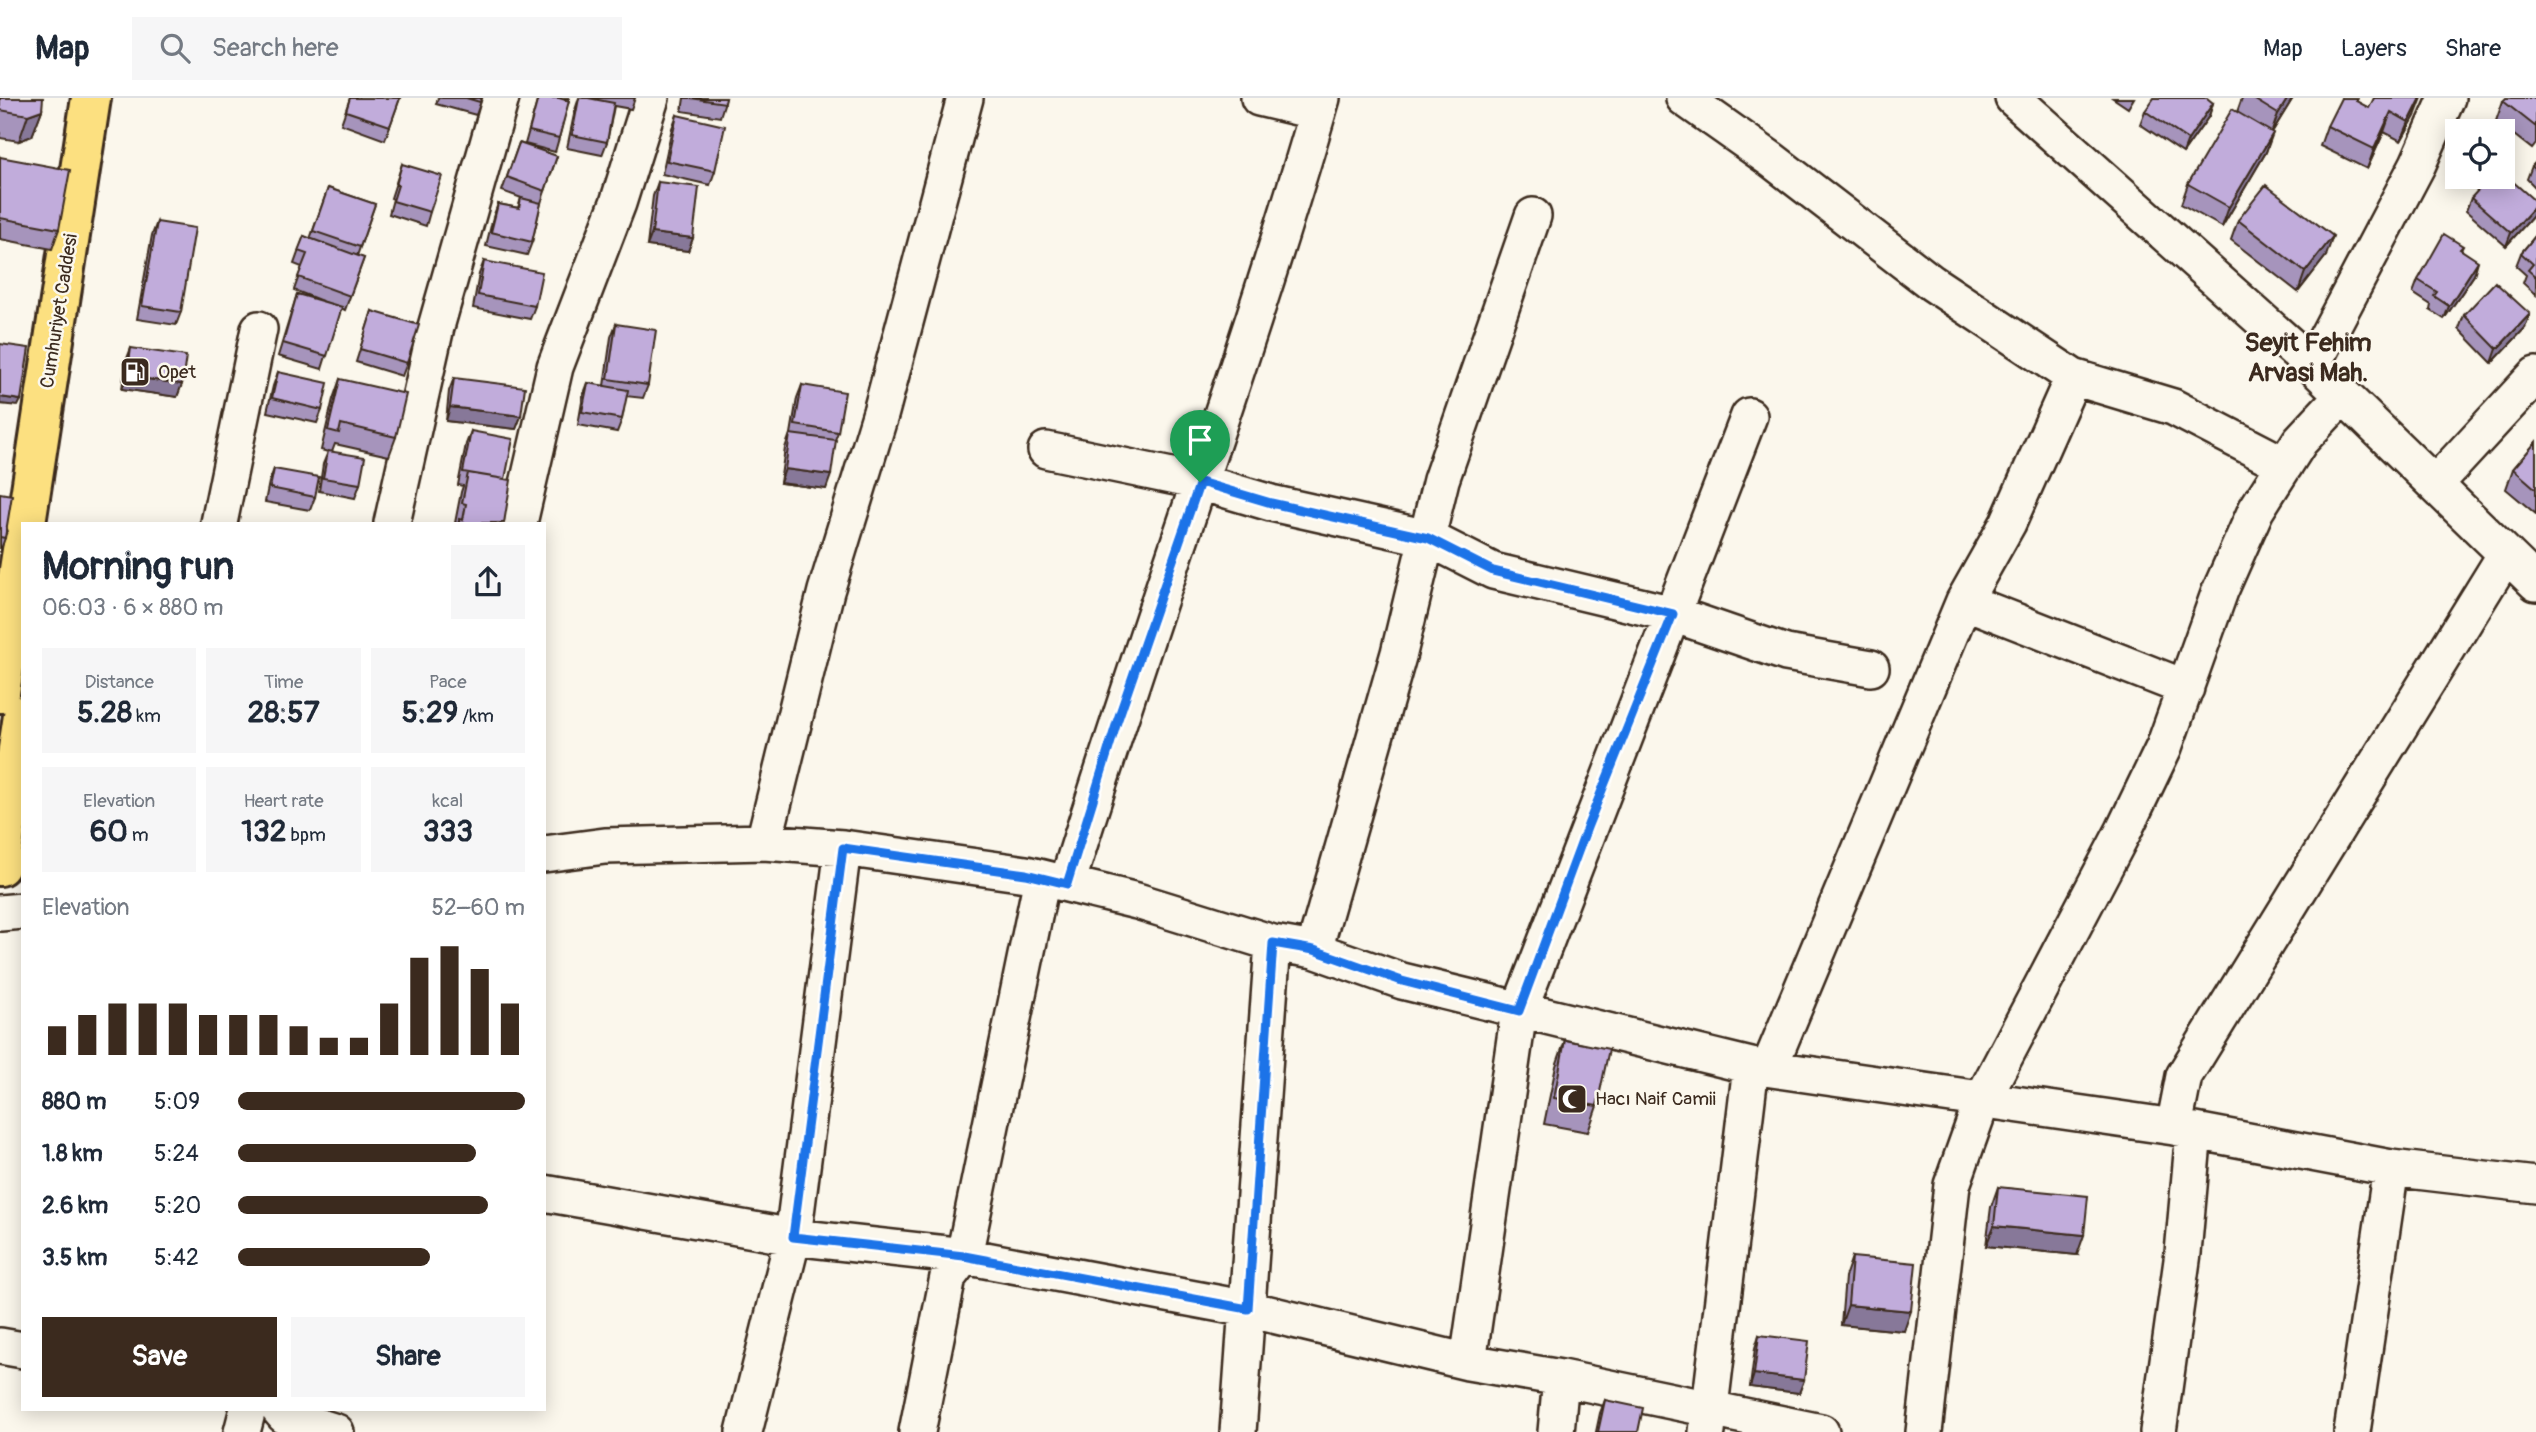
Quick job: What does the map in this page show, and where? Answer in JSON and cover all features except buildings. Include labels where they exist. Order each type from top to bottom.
[{"type":"main road","name":"Cumhuriyet Caddesi","points":[[26,522],[66,171],[91,98]]},
{"type":"main road","name":"Cumhuriyet Caddesi","points":[[52,522],[117,98]]},
{"type":"main road","points":[[0,693],[8,591],[21,550]]},
{"type":"main road","points":[[0,866],[21,729]]},
{"type":"street","points":[[392,522],[436,327],[501,98]]},
{"type":"street","points":[[519,522],[555,367],[618,202],[650,98]]},
{"type":"street","points":[[764,842],[826,591],[881,412],[965,98]]},
{"type":"street","points":[[917,1432],[948,1278],[964,1256],[1055,881],[1117,722],[1200,482],[1258,311],[1320,105],[1259,98]]},
{"type":"street","points":[[1684,98],[1772,160],[1932,283],[2073,377],[2173,408],[2285,464]]},
{"type":"street","points":[[2027,103],[2312,365],[2536,583]]},
{"type":"street","points":[[2312,365],[2418,164],[2433,104]]},
{"type":"street","points":[[1314,950],[1399,653],[1441,480],[1533,216]]},
{"type":"street","points":[[219,522],[259,329]]},
{"type":"street","points":[[2436,483],[2536,375]]},
{"type":"street","points":[[1709,1420],[1760,1067],[1798,992],[1964,601],[2008,523],[2073,377]]},
{"type":"street","points":[[1924,1432],[1952,1185],[1983,1098],[2124,830],[2164,747],[2220,591],[2256,510],[2300,441],[2343,395]]},
{"type":"street","points":[[1468,1362],[1519,1011],[1588,825],[1749,416]]},
{"type":"street","points":[[1046,450],[1200,482],[1271,503],[1428,538],[1493,571],[1673,614],[1786,653],[1871,668]]},
{"type":"street","points":[[2158,1432],[2183,1253],[2184,1076],[2506,554]]},
{"type":"street","points":[[1964,601],[2186,688]]},
{"type":"street","points":[[546,854],[604,846],[764,842],[843,848],[1055,881],[1137,901],[1273,943],[1314,950],[1402,981],[1760,1067],[2184,1129],[2391,1168],[2536,1185]]},
{"type":"street","points":[[744,1432],[793,1237],[843,848]]},
{"type":"street","points":[[0,913],[21,911]]},
{"type":"street","points":[[1238,1432],[1273,943]]},
{"type":"street","points":[[2352,1432],[2391,1168]]},
{"type":"street","points":[[546,1193],[793,1237],[964,1256],[1248,1309],[1468,1362],[1562,1378],[1709,1420],[1821,1432]]},
{"type":"street","points":[[0,1346],[21,1349]]},
{"type":"street","points":[[1556,1432],[1562,1378]]},
{"type":"street","points":[[242,1432],[247,1411]]},
{"type":"street","points":[[281,1411],[285,1416],[337,1432]]},
{"type":"place","name":"Opet","points":[[135,372]]},
{"type":"place","name":"Hacı Naif Camii","points":[[1572,1099]]},
{"type":"district","name":"Seyit Fehim Arvasi Mah.","points":[[2308,358]]},
{"type":"route","points":[[1200,482],[1271,503],[1428,538],[1493,571],[1673,614],[1588,825],[1519,1011],[1402,981],[1314,950],[1273,943],[1248,1309],[964,1256],[793,1237],[818,1061],[843,848],[1026,874],[1067,884],[1117,722],[1200,482]]}]
